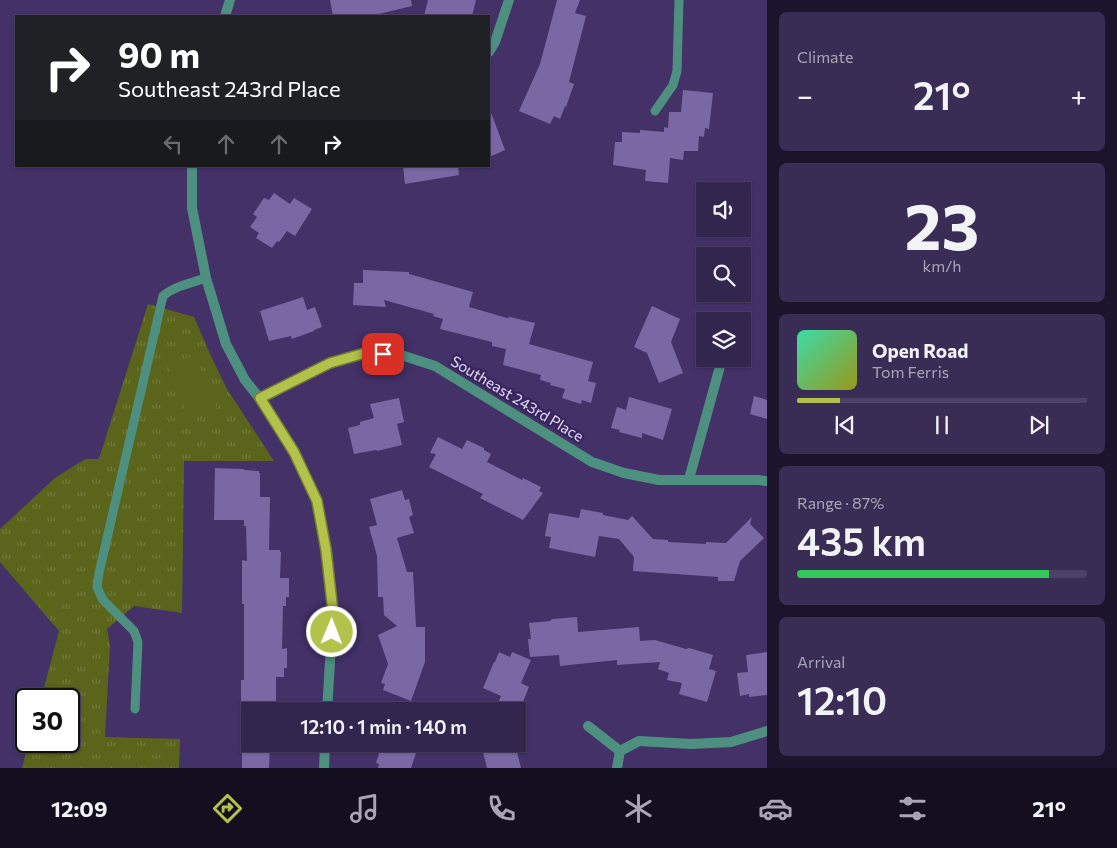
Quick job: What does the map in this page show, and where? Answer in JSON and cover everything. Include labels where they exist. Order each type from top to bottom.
[{"type":"street","points":[[226,15],[230,0]]},
{"type":"street","points":[[490,50],[495,42],[509,0]]},
{"type":"street","points":[[192,167],[192,208],[206,278],[226,344],[245,380],[260,398],[294,452],[317,501],[326,550],[333,612],[328,702]]},
{"type":"street","name":"Southeast 243rd Place","points":[[260,398],[330,363],[365,353],[401,355],[435,366],[592,462],[624,473],[658,480],[767,481]]},
{"type":"street","points":[[689,479],[720,367]]},
{"type":"street","points":[[588,726],[620,750]]},
{"type":"street","points":[[620,750],[639,741],[691,744],[731,742],[767,731]]},
{"type":"street","points":[[617,768],[620,750]]},
{"type":"street","points":[[324,768],[325,752]]},
{"type":"lane","points":[[655,112],[673,86],[677,70],[679,0]]},
{"type":"lane","points":[[135,709],[138,642],[134,631],[103,600],[97,586],[99,573],[163,296],[170,290],[206,278]]},
{"type":"green space","points":[[148,304],[194,317],[227,389],[274,461],[184,461],[182,613],[134,606],[107,629],[110,645],[105,737],[180,739],[179,768],[22,768],[26,753],[80,753],[80,688],[44,688],[59,631],[0,562],[0,529],[55,478],[85,459],[99,459]]},
{"type":"green space","points":[[195,355],[217,408],[190,419],[168,366]]},
{"type":"building","points":[[330,0],[411,0],[412,6],[380,15],[333,15]]},
{"type":"building","points":[[428,0],[476,0],[472,15],[424,15]]},
{"type":"building","points":[[557,0],[580,0],[575,13],[586,16],[569,82],[574,84],[560,119],[554,116],[550,124],[519,111],[540,64]]},
{"type":"building","points":[[683,90],[713,93],[709,129],[705,128],[704,137],[699,136],[698,151],[684,151],[683,160],[670,158],[668,183],[645,181],[646,170],[613,165],[615,142],[622,142],[622,132],[640,133],[640,130],[664,132],[664,127],[668,128],[669,112],[681,112]]},
{"type":"building","points":[[490,110],[505,150],[490,157]]},
{"type":"building","points":[[403,167],[458,167],[459,175],[405,184]]},
{"type":"building","points":[[274,193],[290,204],[294,198],[312,209],[295,236],[287,231],[272,248],[256,238],[259,233],[250,227],[257,217],[253,214],[264,198],[269,200]]},
{"type":"building","points":[[363,270],[409,272],[409,274],[473,292],[469,307],[507,318],[510,317],[535,323],[529,344],[593,362],[588,381],[596,383],[591,403],[582,400],[581,404],[562,398],[565,389],[540,380],[541,375],[503,365],[506,349],[492,346],[492,342],[440,329],[443,319],[433,316],[434,314],[384,300],[386,307],[353,305],[354,283],[363,283]]},
{"type":"building","points":[[303,297],[307,310],[315,307],[322,327],[292,339],[291,336],[269,341],[260,311]]},
{"type":"building","points":[[652,306],[680,319],[671,342],[683,373],[659,383],[647,353],[634,347]]},
{"type":"building","points":[[754,396],[767,400],[767,419],[750,414]]},
{"type":"building","points":[[629,397],[672,409],[663,440],[642,433],[642,438],[611,428],[617,407],[626,410]]},
{"type":"building","points":[[399,398],[404,422],[397,424],[402,445],[354,454],[348,428],[360,425],[360,422],[374,418],[370,404]]},
{"type":"building","points":[[438,437],[462,449],[467,440],[484,448],[484,450],[491,454],[487,462],[522,480],[523,478],[541,487],[539,491],[543,493],[523,520],[480,498],[483,494],[429,467],[436,454],[430,453]]},
{"type":"building","points":[[215,468],[259,471],[260,497],[270,497],[269,550],[280,550],[280,578],[289,578],[289,597],[286,597],[286,606],[283,606],[282,649],[287,648],[287,668],[284,668],[284,677],[276,677],[276,702],[241,702],[241,680],[244,680],[242,560],[247,561],[246,526],[244,526],[244,520],[214,520]]},
{"type":"building","points":[[402,490],[405,500],[409,499],[413,515],[409,517],[414,533],[397,538],[407,572],[413,572],[416,627],[425,627],[425,662],[411,701],[383,690],[385,684],[381,683],[388,664],[378,635],[397,626],[384,615],[383,597],[378,597],[377,556],[369,527],[377,525],[370,499]]},
{"type":"building","points":[[581,509],[628,520],[632,516],[653,539],[668,540],[668,542],[726,543],[752,517],[750,524],[764,538],[740,561],[734,581],[718,581],[718,577],[633,571],[634,557],[619,539],[599,536],[595,557],[549,548],[551,537],[545,536],[549,513],[579,518]]},
{"type":"building","points":[[577,617],[578,632],[639,627],[640,641],[655,640],[713,655],[709,669],[716,671],[707,702],[679,694],[682,683],[667,680],[669,673],[658,669],[660,662],[617,665],[617,660],[560,666],[559,655],[530,657],[528,639],[531,639],[529,623]]},
{"type":"building","points":[[499,652],[510,657],[512,652],[531,660],[521,683],[529,687],[523,702],[498,702],[501,696],[483,688]]},
{"type":"building","points":[[767,652],[767,695],[749,697],[749,694],[740,696],[737,673],[748,672],[746,655]]},
{"type":"building","points":[[242,752],[270,752],[269,768],[242,768]]},
{"type":"building","points":[[379,752],[416,752],[411,768],[378,768],[379,764],[376,763]]},
{"type":"building","points":[[483,752],[517,752],[521,768],[487,768]]},
{"type":"route","points":[[332,632],[333,612],[326,550],[317,501],[294,452],[260,398],[330,363],[365,353],[383,354]]}]
